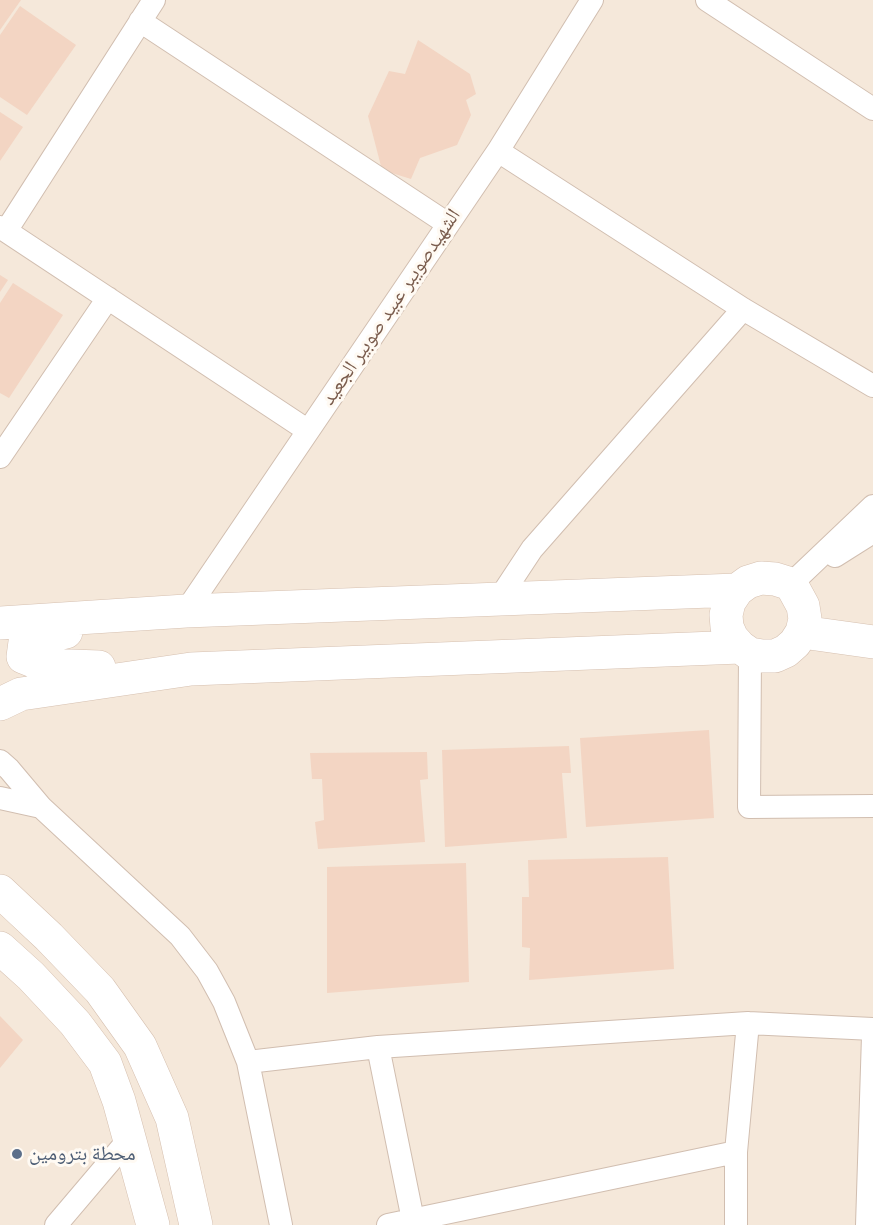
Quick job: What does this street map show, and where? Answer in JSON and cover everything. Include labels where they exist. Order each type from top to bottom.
[{"type":"main road","points":[[186,611],[25,642],[23,657],[43,665],[191,669],[745,651],[762,657],[774,656],[786,651],[802,632],[805,619],[803,606],[791,584],[761,578],[748,582],[737,590],[729,602],[726,615],[727,627],[732,638],[745,651]]},
{"type":"main road","points":[[0,623],[186,611],[737,590]]},
{"type":"main road","points":[[802,632],[873,642]]},
{"type":"main road","points":[[0,704],[21,694],[191,669]]},
{"type":"main road","points":[[0,891],[100,990],[140,1046],[172,1118],[196,1225]]},
{"type":"main road","points":[[0,948],[31,976],[75,1023],[105,1063],[119,1101],[153,1225]]},
{"type":"main road","points":[[0,969],[75,1023]]},
{"type":"street","points":[[154,0],[3,229],[307,430]]},
{"type":"street","name":"الشهيدصويبر عبيد صوبير الجعيد","points":[[186,611],[498,151],[592,0]]},
{"type":"street","points":[[706,0],[873,109]]},
{"type":"street","points":[[140,21],[448,224]]},
{"type":"street","points":[[498,151],[743,309],[873,386]]},
{"type":"street","points":[[0,457],[108,298]]},
{"type":"street","points":[[499,599],[532,549],[743,309]]},
{"type":"street","points":[[791,584],[873,507]]},
{"type":"street","points":[[791,584],[873,532]]},
{"type":"street","points":[[745,651],[749,807],[873,806]]},
{"type":"street","points":[[0,761],[41,807],[180,936],[207,971],[224,1002],[248,1062],[281,1225]]},
{"type":"street","points":[[0,798],[41,807]]},
{"type":"street","points":[[248,1062],[378,1047],[748,1023],[873,1029]]},
{"type":"street","points":[[736,1225],[736,1152],[748,1023]]},
{"type":"street","points":[[867,1225],[873,1036]]},
{"type":"street","points":[[378,1047],[413,1220]]},
{"type":"street","points":[[56,1225],[129,1139]]},
{"type":"street","points":[[388,1225],[736,1152]]},
{"type":"shaded area","points":[[0,0],[873,0],[873,1225],[0,1225]]},
{"type":"building","points":[[0,0],[21,0],[0,30]]},
{"type":"building","points":[[20,6],[76,45],[27,115],[0,97],[0,35]]},
{"type":"building","points":[[418,40],[470,74],[476,94],[466,100],[471,115],[457,145],[420,158],[411,179],[382,170],[368,116],[389,71],[405,74]]},
{"type":"building","points":[[0,112],[23,127],[0,161]]},
{"type":"building","points":[[0,275],[8,280],[0,292]]},
{"type":"building","points":[[13,283],[63,315],[9,398],[0,393],[0,303]]},
{"type":"building","points":[[709,730],[714,818],[586,827],[580,738]]},
{"type":"building","points":[[569,746],[571,773],[562,773],[567,838],[445,847],[442,750]]},
{"type":"building","points":[[427,752],[428,779],[420,780],[425,842],[318,849],[315,822],[324,820],[322,779],[312,779],[310,753]]},
{"type":"building","points":[[668,857],[674,969],[529,980],[530,948],[522,947],[522,897],[529,897],[528,860]]},
{"type":"building","points":[[466,863],[469,982],[327,993],[327,867]]},
{"type":"building","points":[[0,1016],[23,1040],[0,1068]]},
{"type":"place","name":"محطة بترومين","points":[[17,1154]]}]
